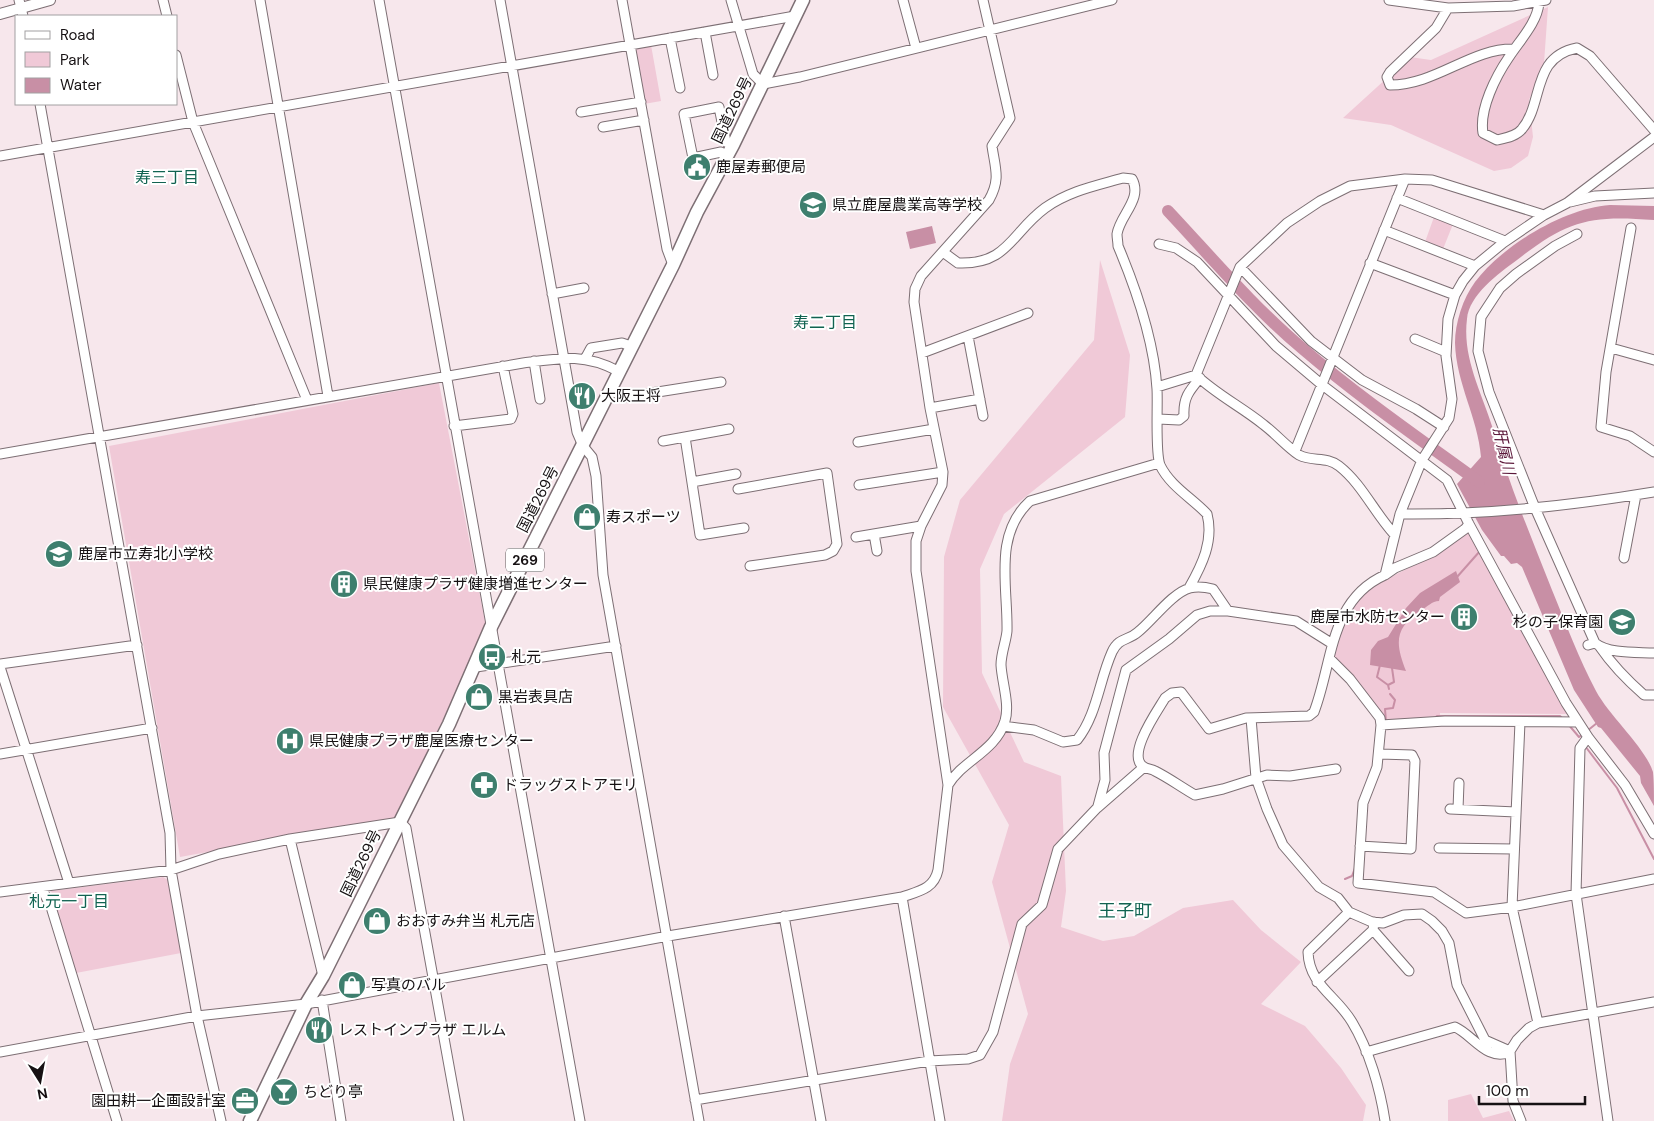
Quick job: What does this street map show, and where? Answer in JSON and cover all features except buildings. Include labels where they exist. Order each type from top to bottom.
[{"type":"highway","name":"国道269号","points":[[250,1121],[306,1004],[323,976],[476,667],[491,627],[583,446],[618,371],[673,265],[697,212],[763,84],[803,0]]},
{"type":"main road","points":[[0,14],[50,0]]},
{"type":"street","points":[[163,0],[167,15]]},
{"type":"street","points":[[260,0],[328,396]]},
{"type":"street","points":[[379,0],[580,1121]]},
{"type":"street","points":[[500,0],[578,432],[583,446],[592,457],[596,476],[603,575],[668,936],[699,1121]]},
{"type":"street","points":[[622,0],[667,249],[673,265]]},
{"type":"street","points":[[731,0],[753,74],[763,84],[800,77],[1112,0]]},
{"type":"street","points":[[903,0],[916,48]]},
{"type":"street","points":[[0,1052],[198,1016],[306,1004],[551,957],[902,897],[926,888],[936,878],[948,785],[916,571],[916,541],[921,526],[942,485],[943,472],[930,408],[914,302],[915,289],[930,264],[944,252],[989,200],[996,188],[998,178],[992,146],[1010,118],[983,0]]},
{"type":"street","points":[[1389,0],[1448,8],[1543,2]]},
{"type":"street","points":[[1543,2],[1499,72],[1486,106],[1482,126],[1483,133],[1497,140],[1521,130],[1528,120],[1539,82],[1545,72],[1556,58],[1566,50],[1577,48],[1590,56],[1607,73],[1654,130]]},
{"type":"street","points":[[1448,8],[1436,28],[1390,72],[1387,77],[1390,85],[1408,84],[1459,66],[1490,51],[1514,49]]},
{"type":"street","points":[[0,156],[795,16]]},
{"type":"street","points":[[704,32],[713,75]]},
{"type":"street","points":[[670,38],[680,88]]},
{"type":"street","points":[[178,63],[193,122],[307,400]]},
{"type":"street","points":[[581,112],[641,102]]},
{"type":"street","points":[[40,105],[170,833],[171,870],[198,1016],[221,1121]]},
{"type":"street","points":[[719,107],[726,142],[730,150],[693,158],[684,114],[719,107]]},
{"type":"street","points":[[603,127],[644,120]]},
{"type":"street","points":[[1567,203],[1654,136]]},
{"type":"street","points":[[944,252],[958,262],[997,256],[1028,222],[1070,193],[1123,178],[1132,179],[1134,183],[1133,201],[1117,234],[1118,246],[1143,312],[1157,387],[1159,463],[1168,479],[1208,514],[1208,546],[1189,588]]},
{"type":"street","points":[[1158,419],[1179,420],[1184,416],[1183,404],[1186,395],[1198,377],[1240,267],[1287,223],[1320,201],[1350,186],[1405,179],[1443,182],[1544,214]]},
{"type":"street","points":[[1295,451],[1405,179]]},
{"type":"street","points":[[1385,575],[1393,550],[1394,534],[1400,514],[1422,460],[1449,418],[1452,399],[1446,352],[1448,319],[1455,295],[1475,266],[1505,241],[1544,214],[1567,203],[1595,196],[1640,196],[1654,193]]},
{"type":"street","points":[[1397,198],[1505,241]]},
{"type":"street","points":[[1631,228],[1606,372],[1601,427],[1630,436],[1654,452]]},
{"type":"street","points":[[1384,230],[1475,266]]},
{"type":"street","points":[[1577,234],[1555,246],[1500,288],[1482,317],[1478,333],[1478,351],[1486,382],[1535,508],[1594,645],[1644,695],[1654,695]]},
{"type":"street","points":[[1160,244],[1176,248],[1197,262],[1276,346],[1321,384],[1452,485],[1467,514],[1469,524],[1578,722],[1625,785],[1654,834]]},
{"type":"street","points":[[1370,263],[1455,295]]},
{"type":"street","points":[[1240,267],[1311,341],[1362,380],[1416,408],[1442,429]]},
{"type":"street","points":[[552,294],[584,288]]},
{"type":"street","points":[[922,353],[1028,313]]},
{"type":"street","points":[[968,336],[983,416]]},
{"type":"street","points":[[1415,339],[1446,352]]},
{"type":"street","points":[[585,359],[591,348],[622,343],[631,346]]},
{"type":"street","points":[[1611,348],[1654,360]]},
{"type":"street","points":[[0,454],[534,361],[564,357],[585,359],[602,363],[618,371]]},
{"type":"street","points":[[534,361],[540,400]]},
{"type":"street","points":[[454,426],[510,419],[512,416],[503,366]]},
{"type":"street","points":[[1157,387],[1198,377]]},
{"type":"street","points":[[1198,377],[1218,394],[1263,423],[1295,451],[1308,458],[1323,458],[1336,464],[1356,479],[1381,520],[1394,534]]},
{"type":"street","points":[[610,390],[626,397],[721,382]]},
{"type":"street","points":[[1176,383],[1176,388],[1186,395]]},
{"type":"street","points":[[930,408],[980,399]]},
{"type":"street","points":[[663,441],[729,429]]},
{"type":"street","points":[[858,442],[934,429]]},
{"type":"street","points":[[685,437],[700,535],[744,528]]},
{"type":"street","points":[[948,785],[953,776],[989,748],[1003,726],[1006,706],[1001,663],[1007,632],[1004,557],[1011,531],[1020,510],[1030,501],[1159,463]]},
{"type":"street","points":[[859,486],[943,472]]},
{"type":"street","points":[[738,489],[828,473],[837,544],[833,552],[825,555],[750,566]]},
{"type":"street","points":[[692,482],[736,474]]},
{"type":"street","points":[[1400,514],[1467,514],[1535,508],[1654,492]]},
{"type":"street","points":[[1624,558],[1636,495]]},
{"type":"street","points":[[1336,769],[1290,776],[1267,775],[1224,789],[1194,796],[1140,763],[1141,738],[1165,698],[1172,693],[1181,692],[1209,729],[1251,718],[1308,716],[1314,712],[1329,658],[1331,643],[1345,613],[1360,591],[1395,568],[1433,552],[1469,524]]},
{"type":"street","points":[[856,537],[921,526]]},
{"type":"street","points":[[874,534],[877,551]]},
{"type":"street","points":[[1003,726],[1034,730],[1063,742],[1077,740],[1086,729],[1112,652],[1120,640],[1137,634],[1179,594],[1189,588],[1201,586],[1213,589],[1228,610]]},
{"type":"street","points":[[1097,808],[1101,800],[1104,780],[1104,753],[1126,670],[1169,639],[1197,615],[1210,611],[1228,610],[1296,621],[1331,643]]},
{"type":"street","points":[[70,883],[0,665],[137,645]]},
{"type":"street","points":[[1594,645],[1654,653]]},
{"type":"street","points":[[476,667],[616,646]]},
{"type":"street","points":[[1329,658],[1350,679],[1380,718],[1381,725],[1380,754],[1363,803],[1358,883],[1434,892],[1466,913],[1512,907],[1654,879]]},
{"type":"street","points":[[1251,718],[1256,778],[1267,809],[1284,845],[1320,887],[1338,898],[1349,912],[1373,926],[1409,971]]},
{"type":"street","points":[[1381,725],[1445,721],[1578,722]]},
{"type":"street","points":[[1520,722],[1512,907],[1538,1023]]},
{"type":"street","points":[[0,754],[152,728]]},
{"type":"street","points":[[1588,737],[1580,748],[1576,894],[1608,1121]]},
{"type":"street","points":[[1360,846],[1411,849],[1415,761],[1412,755],[1380,754]]},
{"type":"street","points":[[696,1100],[929,1061],[968,1058],[980,1055],[993,1032],[1022,924],[1042,905],[1058,849],[1097,808],[1144,767]]},
{"type":"street","points":[[1459,783],[1454,809],[1516,812]]},
{"type":"street","points":[[0,892],[171,870],[219,854],[290,839],[400,822],[406,828],[435,978],[459,1121]]},
{"type":"street","points":[[290,839],[323,976]]},
{"type":"street","points":[[1439,848],[1514,849]]},
{"type":"street","points":[[40,887],[51,906],[117,1121]]},
{"type":"street","points":[[902,897],[940,1121]]},
{"type":"street","points":[[1349,912],[1308,952],[1308,966],[1317,982],[1334,998],[1352,1022],[1366,1052],[1377,1085],[1385,1121]]},
{"type":"street","points":[[1317,982],[1373,926],[1404,915],[1422,914],[1442,931],[1449,943],[1457,985],[1485,1040],[1510,1051]]},
{"type":"street","points":[[784,916],[820,1121]]},
{"type":"street","points":[[322,1000],[341,1121]]},
{"type":"street","points":[[1522,1121],[1513,1101],[1510,1051],[1517,1040],[1538,1023],[1654,1002]]},
{"type":"street","points":[[1366,1052],[1454,1027],[1465,1031],[1481,1048],[1497,1054],[1510,1051]]},
{"type":"green space","points":[[1548,7],[1544,63],[1529,100],[1533,137],[1528,156],[1511,168],[1494,171],[1391,125],[1343,118],[1410,57],[1431,60]]},
{"type":"green space","points":[[651,45],[661,101],[644,104],[634,47]]},
{"type":"green space","points":[[1434,217],[1453,224],[1443,249],[1425,242]]},
{"type":"green space","points":[[1100,260],[1130,355],[1125,417],[1004,514],[980,569],[982,673],[1024,762],[1061,776],[1066,891],[1061,927],[1103,941],[1134,936],[1183,908],[1233,900],[1261,930],[1301,962],[1261,1004],[1305,1026],[1341,1068],[1366,1105],[1363,1121],[1002,1121],[1010,1064],[1028,1014],[992,882],[1009,825],[943,707],[944,557],[960,500],[1094,340]]},
{"type":"green space","points":[[439,383],[486,627],[397,818],[180,857],[109,446]]},
{"type":"green space","points":[[1469,530],[1569,714],[1440,713],[1440,720],[1387,721],[1335,659],[1333,655],[1346,617],[1362,592],[1443,550]]},
{"type":"green space","points":[[163,877],[168,880],[181,953],[76,973],[51,891]]},
{"type":"green space","points":[[1471,1094],[1483,1118],[1509,1111],[1514,1121],[1448,1121],[1448,1100]]},
{"type":"water","points":[[1610,205],[1654,206],[1654,220],[1596,220],[1566,228],[1551,236],[1501,272],[1479,293],[1469,310],[1467,319],[1467,348],[1474,375],[1513,490],[1573,641],[1602,701],[1649,762],[1653,772],[1654,806],[1641,783],[1640,776],[1601,728],[1598,727],[1574,690],[1522,567],[1517,563],[1511,564],[1504,556],[1501,556],[1482,530],[1457,484],[1481,457],[1476,428],[1456,358],[1456,327],[1467,295],[1487,268],[1501,255],[1535,231],[1573,213]]},
{"type":"water","points":[[932,226],[936,243],[910,249],[906,232]]},
{"type":"water","points":[[1456,571],[1460,582],[1440,597],[1439,601],[1432,603],[1413,617],[1402,630],[1399,644],[1406,671],[1370,665],[1371,650],[1378,641],[1388,637],[1406,608],[1420,593]]},
{"type":"waterway","points":[[1168,211],[1250,300],[1303,349],[1368,401],[1479,482]]},
{"type":"waterway","points":[[1457,577],[1480,551]]},
{"type":"waterway","points":[[1380,665],[1377,677],[1388,685]]},
{"type":"waterway","points":[[1389,689],[1388,685],[1394,682],[1392,668]]},
{"type":"waterway","points":[[1386,722],[1385,709],[1393,708],[1395,700],[1390,694]]},
{"type":"waterway","points":[[1435,718],[1437,716],[1560,716],[1563,719]]},
{"type":"waterway","points":[[1587,731],[1597,723]]},
{"type":"waterway","points":[[1568,724],[1579,737],[1583,734]]},
{"type":"waterway","points":[[1585,746],[1617,788],[1654,859]]},
{"type":"waterway","points":[[1345,879],[1352,876],[1355,868]]},
{"type":"place","name":"鹿屋寿郵便局","points":[[697,167]]},
{"type":"place","name":"県立鹿屋農業高等学校","points":[[813,205]]},
{"type":"place","name":"大阪王将","points":[[582,396]]},
{"type":"place","name":"寿スポーツ","points":[[587,517]]},
{"type":"place","name":"鹿屋市立寿北小学校","points":[[59,554]]},
{"type":"place","name":"県民健康プラザ健康増進センター","points":[[344,584]]},
{"type":"place","name":"鹿屋市水防センター","points":[[1464,617]]},
{"type":"place","name":"杉の子保育園","points":[[1622,622]]},
{"type":"place","name":"札元","points":[[492,657]]},
{"type":"place","name":"黒岩表具店","points":[[479,697]]},
{"type":"place","name":"県民健康プラザ鹿屋医療センター","points":[[290,741]]},
{"type":"place","name":"ドラッグストアモリ","points":[[484,785]]},
{"type":"place","name":"おおすみ弁当 札元店","points":[[377,921]]},
{"type":"place","name":"写真のバル","points":[[352,985]]},
{"type":"place","name":"レストインプラザ エルム","points":[[319,1030]]},
{"type":"place","name":"ちどり亭","points":[[284,1092]]},
{"type":"place","name":"園田耕一企画設計室","points":[[245,1101]]},
{"type":"district","name":"寿三丁目","points":[[167,177]]},
{"type":"district","name":"寿二丁目","points":[[825,322]]},
{"type":"district","name":"札元一丁目","points":[[69,901]]},
{"type":"district","name":"王子町","points":[[1125,911]]},
{"type":"water label","name":"肝属川","points":[[1504,451]]}]
